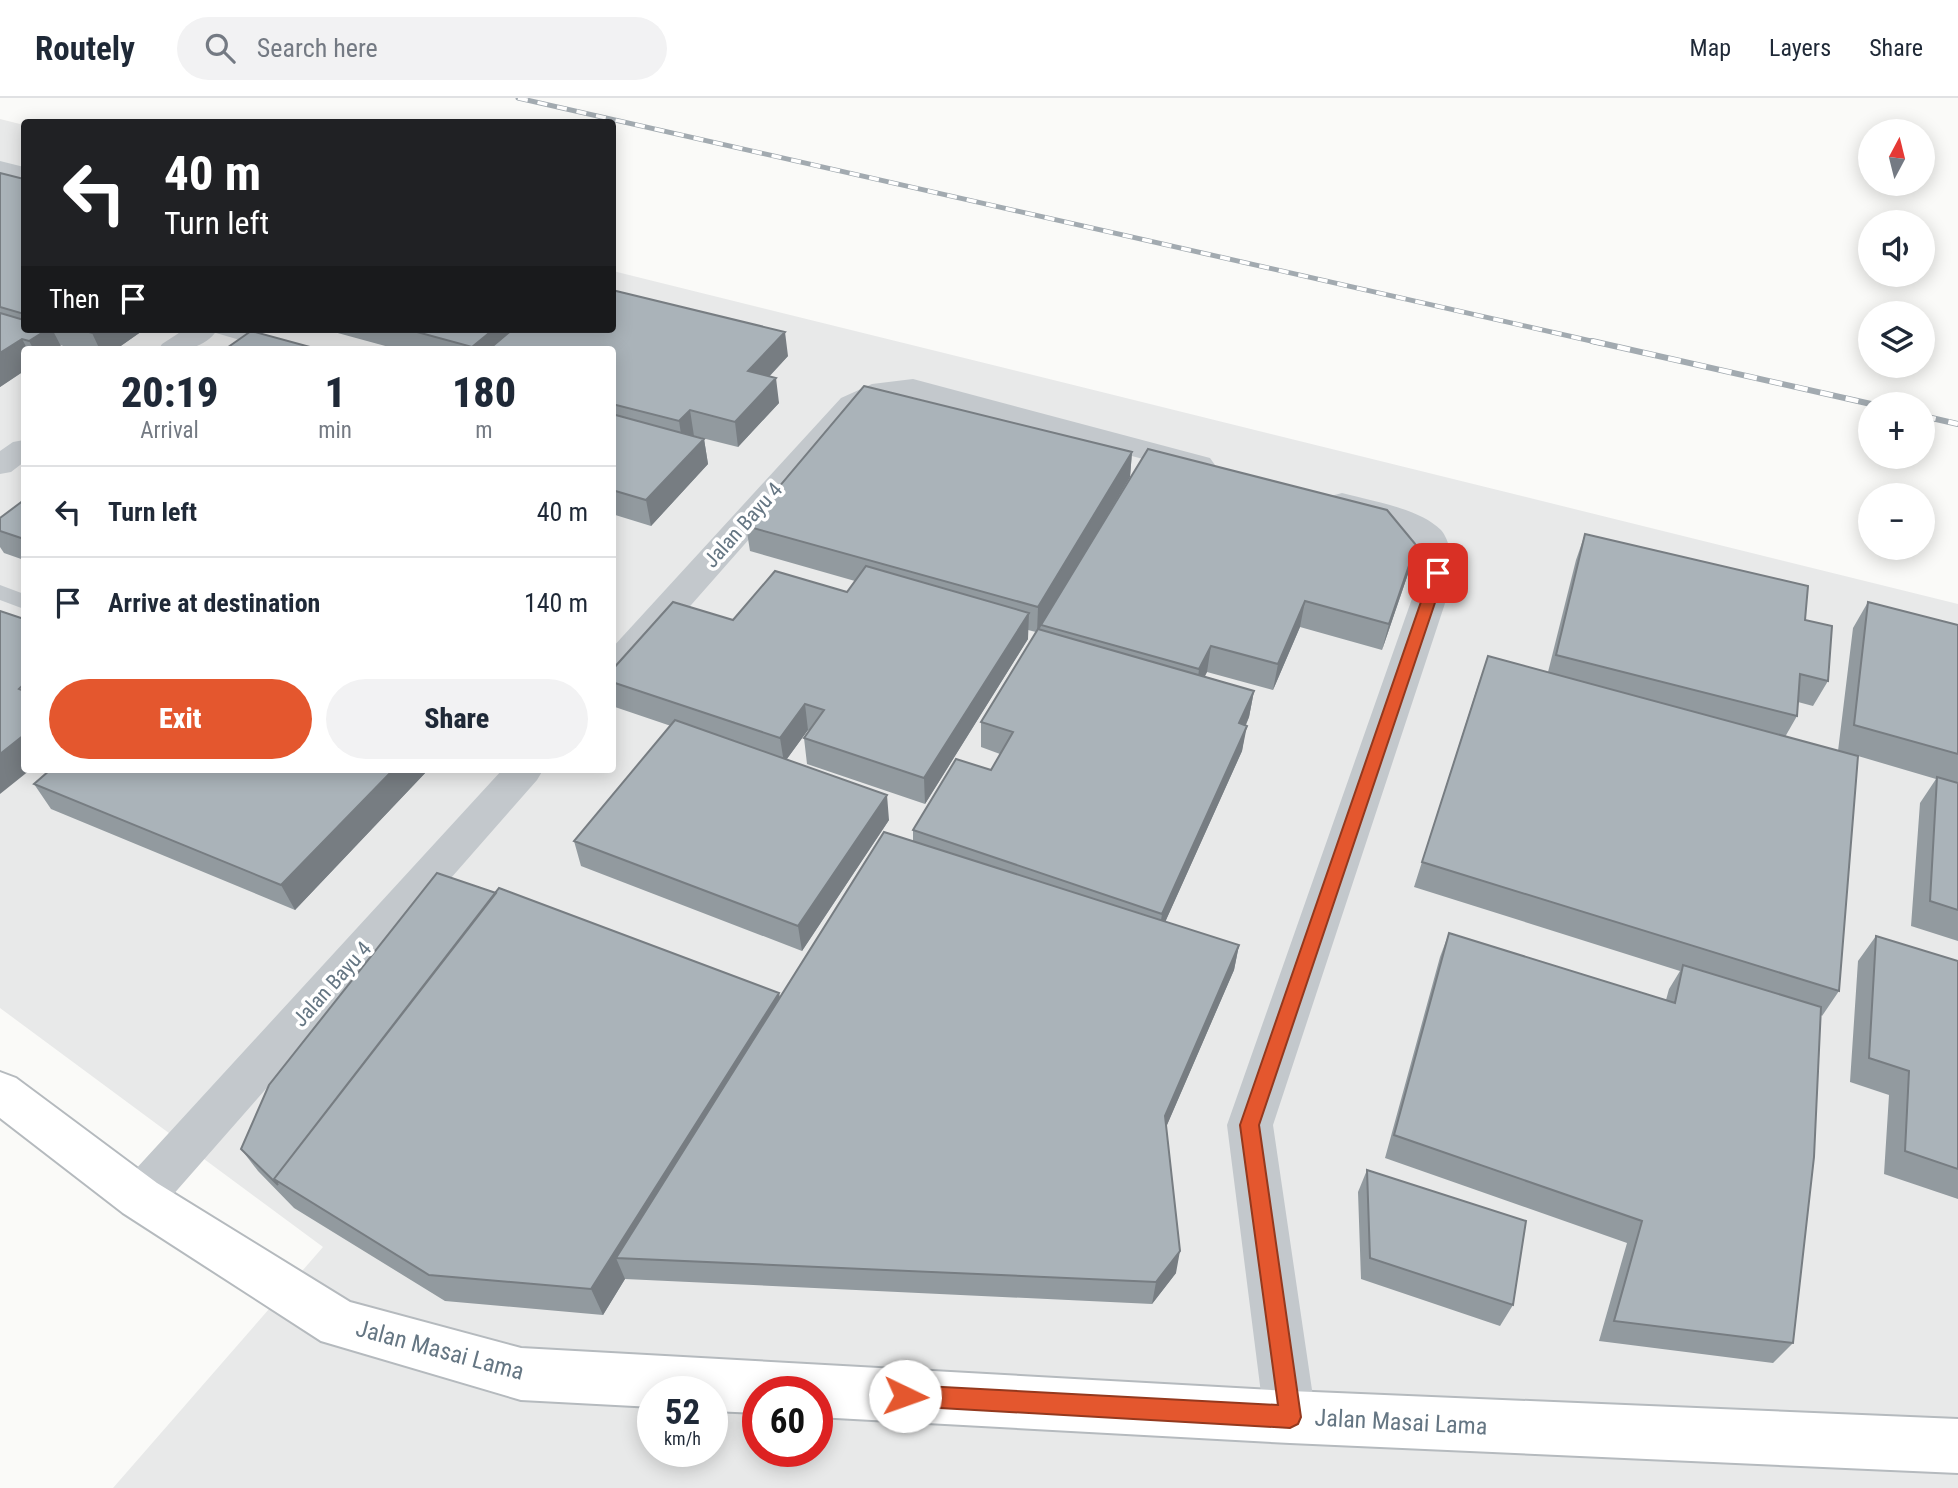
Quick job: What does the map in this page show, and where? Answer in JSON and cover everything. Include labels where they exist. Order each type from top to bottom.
[{"type":"main road","name":"Jalan Masai Lama","points":[[0,1092],[140,1198],[339,1324],[520,1374],[1290,1417],[1958,1446]]},
{"type":"street","points":[[0,169],[21,173]]},
{"type":"street","points":[[178,346],[198,333]]},
{"type":"street","name":"Jalan Bayu 4","points":[[616,667],[852,404],[882,390],[913,388],[1220,471]]},
{"type":"street","points":[[0,465],[21,451]]},
{"type":"street","points":[[1290,1417],[1250,1125],[1438,573],[1429,537],[1394,517],[1314,496]]},
{"type":"street","name":"Jalan Bayu 4","points":[[140,1198],[521,773]]},
{"type":"lane","points":[[236,333],[279,346]]},
{"type":"lane","points":[[0,592],[21,601]]},
{"type":"shaded area","points":[[0,119],[21,124],[21,333],[616,333],[616,272],[1958,604],[1958,1488],[113,1488],[323,1247],[0,1008]]},
{"type":"building","points":[[0,173],[21,178],[21,313],[0,307]]},
{"type":"building","points":[[616,291],[785,332],[748,371],[776,378],[735,422],[690,410],[679,421],[616,405],[616,346],[493,346],[508,333],[616,333]]},
{"type":"building","points":[[0,313],[21,319],[21,333],[42,333],[29,341],[22,339],[0,353]]},
{"type":"building","points":[[248,333],[258,333],[306,346],[230,346]]},
{"type":"building","points":[[421,333],[489,333],[473,346]]},
{"type":"building","points":[[864,386],[1132,452],[1038,607],[746,526]]},
{"type":"building","points":[[616,415],[704,439],[646,500],[616,491]]},
{"type":"building","points":[[1148,449],[1387,510],[1416,545],[1389,624],[1305,601],[1278,664],[1211,646],[1199,669],[1041,625]]},
{"type":"building","points":[[21,502],[21,538],[0,531],[0,518]]},
{"type":"building","points":[[1585,534],[1808,586],[1805,620],[1832,626],[1828,681],[1800,674],[1797,716],[1556,655]]},
{"type":"building","points":[[866,566],[1029,613],[924,778],[804,738],[824,710],[805,704],[780,738],[616,683],[616,666],[673,602],[733,620],[775,571],[847,592]]},
{"type":"building","points":[[1868,602],[1958,625],[1958,754],[1854,725]]},
{"type":"building","points":[[0,611],[21,618],[21,737],[0,754]]},
{"type":"building","points":[[1038,629],[1254,691],[1239,723],[1247,726],[1162,914],[913,830],[956,759],[991,770],[1013,732],[981,722]]},
{"type":"building","points":[[1488,656],[1858,756],[1839,991],[1422,862]]},
{"type":"building","points":[[675,720],[887,795],[798,926],[574,841]]},
{"type":"building","points":[[47,773],[390,773],[281,885],[34,784]]},
{"type":"building","points":[[1937,777],[1958,783],[1958,910],[1930,901]]},
{"type":"building","points":[[884,832],[1239,945],[1165,1116],[1180,1251],[1156,1282],[616,1258]]},
{"type":"building","points":[[437,873],[496,893],[274,1179],[278,1185],[241,1149],[269,1085]]},
{"type":"building","points":[[499,888],[779,993],[591,1289],[429,1275],[274,1179]]},
{"type":"building","points":[[1449,933],[1675,1003],[1683,965],[1821,1007],[1814,1157],[1793,1343],[1614,1321],[1642,1221],[1394,1135]]},
{"type":"building","points":[[1876,936],[1958,961],[1958,1169],[1905,1151],[1909,1071],[1869,1058]]},
{"type":"building","points":[[1367,1170],[1526,1221],[1513,1305],[1370,1258]]},
{"type":"railway","points":[[518,98],[611,119]]},
{"type":"railway","points":[[616,120],[1600,343]]},
{"type":"railway","points":[[1592,341],[1858,401]]},
{"type":"railway","points":[[1935,419],[1958,424]]},
{"type":"route","points":[[905,1396],[1290,1417],[1250,1125],[1438,573]]}]
